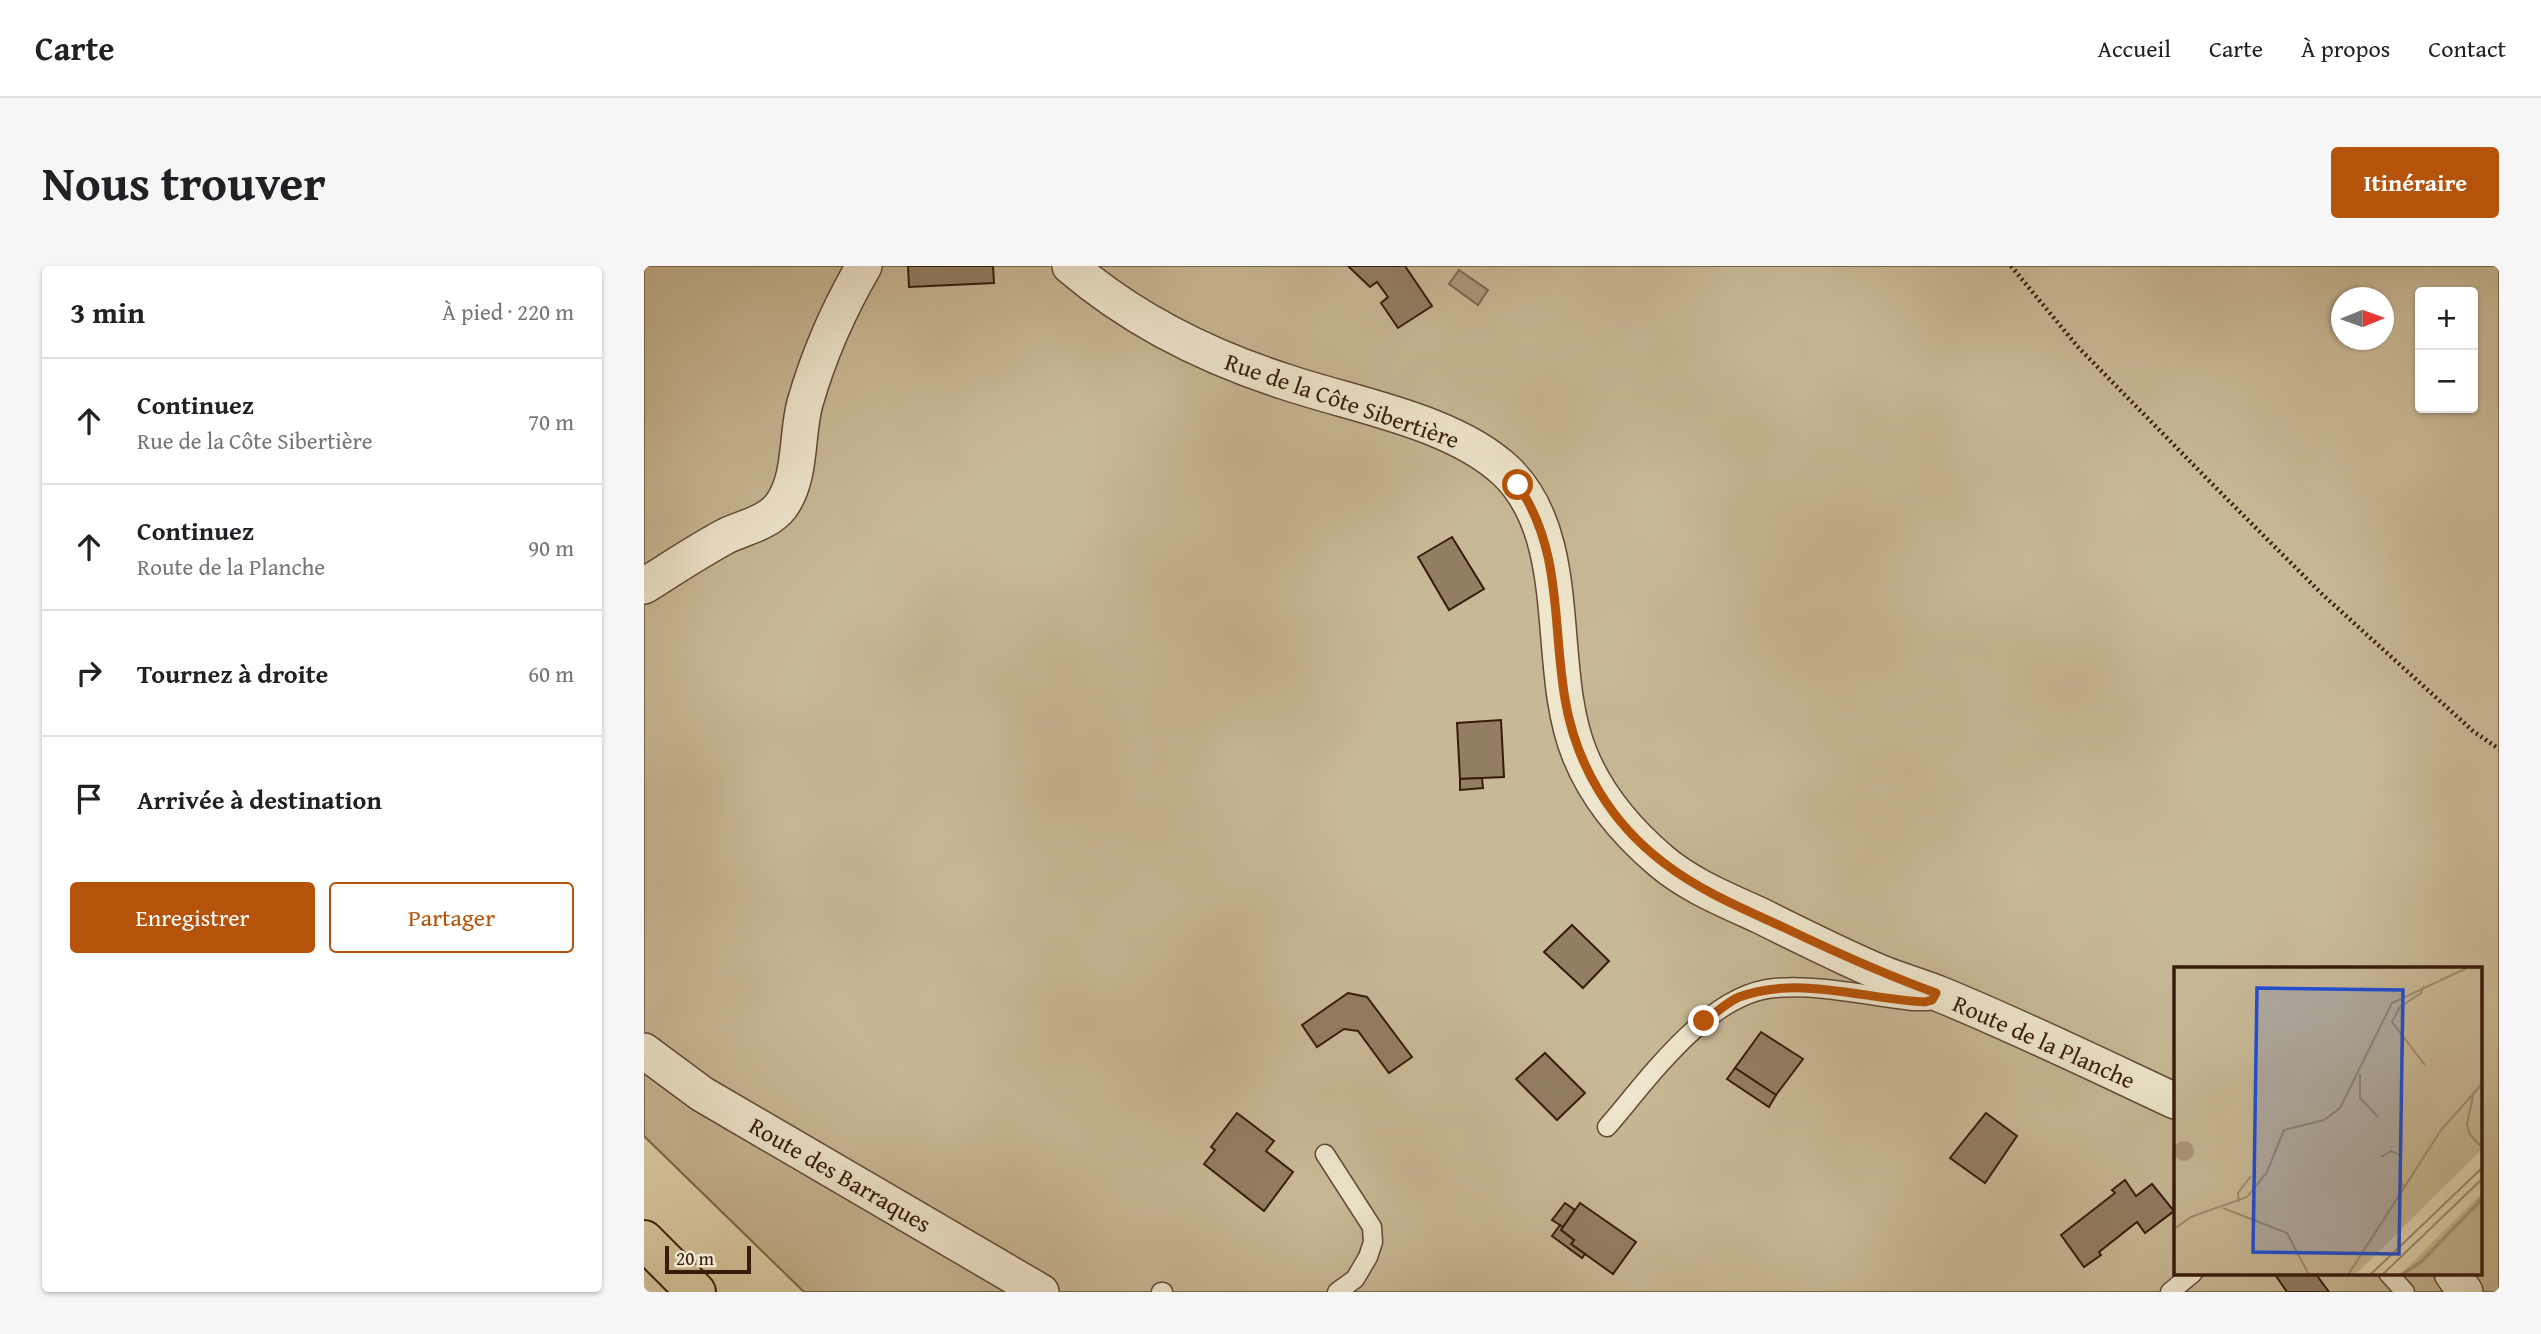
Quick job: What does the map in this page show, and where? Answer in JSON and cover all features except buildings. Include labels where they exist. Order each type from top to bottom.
[{"type":"highway","points":[[644,1240],[696,1292]]},
{"type":"street","points":[[644,586],[726,536],[766,519],[781,506],[791,483],[804,406],[817,366],[831,329],[864,266]]},
{"type":"street","name":"Rue de la Côte Sibertière","points":[[1070,266],[1139,316],[1208,354],[1284,382],[1425,425],[1479,451],[1506,472],[1528,500],[1549,554],[1564,699],[1578,751],[1597,789]]},
{"type":"street","name":"Route de la Planche","points":[[1597,789],[1618,819],[1664,863],[1713,894],[1874,970],[1936,993],[2045,1040],[2174,1101]]},
{"type":"street","name":"Route des Barraques","points":[[644,1051],[713,1100],[1041,1292]]},
{"type":"street","points":[[2453,1275],[2465,1292]]},
{"type":"lane","points":[[1606,1127],[1704,1021],[1737,998],[1772,988],[1805,988],[1925,1002],[1932,1000],[1936,993]]},
{"type":"lane","points":[[1325,1154],[1367,1219],[1373,1242],[1355,1279],[1337,1292]]},
{"type":"lane","points":[[2170,1292],[2191,1275]]},
{"type":"lane","points":[[2390,1275],[2405,1292]]},
{"type":"path","points":[[2011,266],[2078,346],[2323,595],[2473,731],[2499,749]]},
{"type":"shaded area","points":[[644,266],[2499,266],[2499,1292],[804,1292],[644,1136]]},
{"type":"shaded area","points":[[1459,270],[1488,290],[1478,305],[1449,284]]},
{"type":"route","points":[[1518,485],[1535,515],[1549,554],[1564,699],[1571,728],[1587,773],[1618,819],[1664,863],[1713,894],[1874,970],[1936,993],[1932,1000],[1925,1002],[1805,988],[1772,988],[1737,998],[1704,1021]]}]
